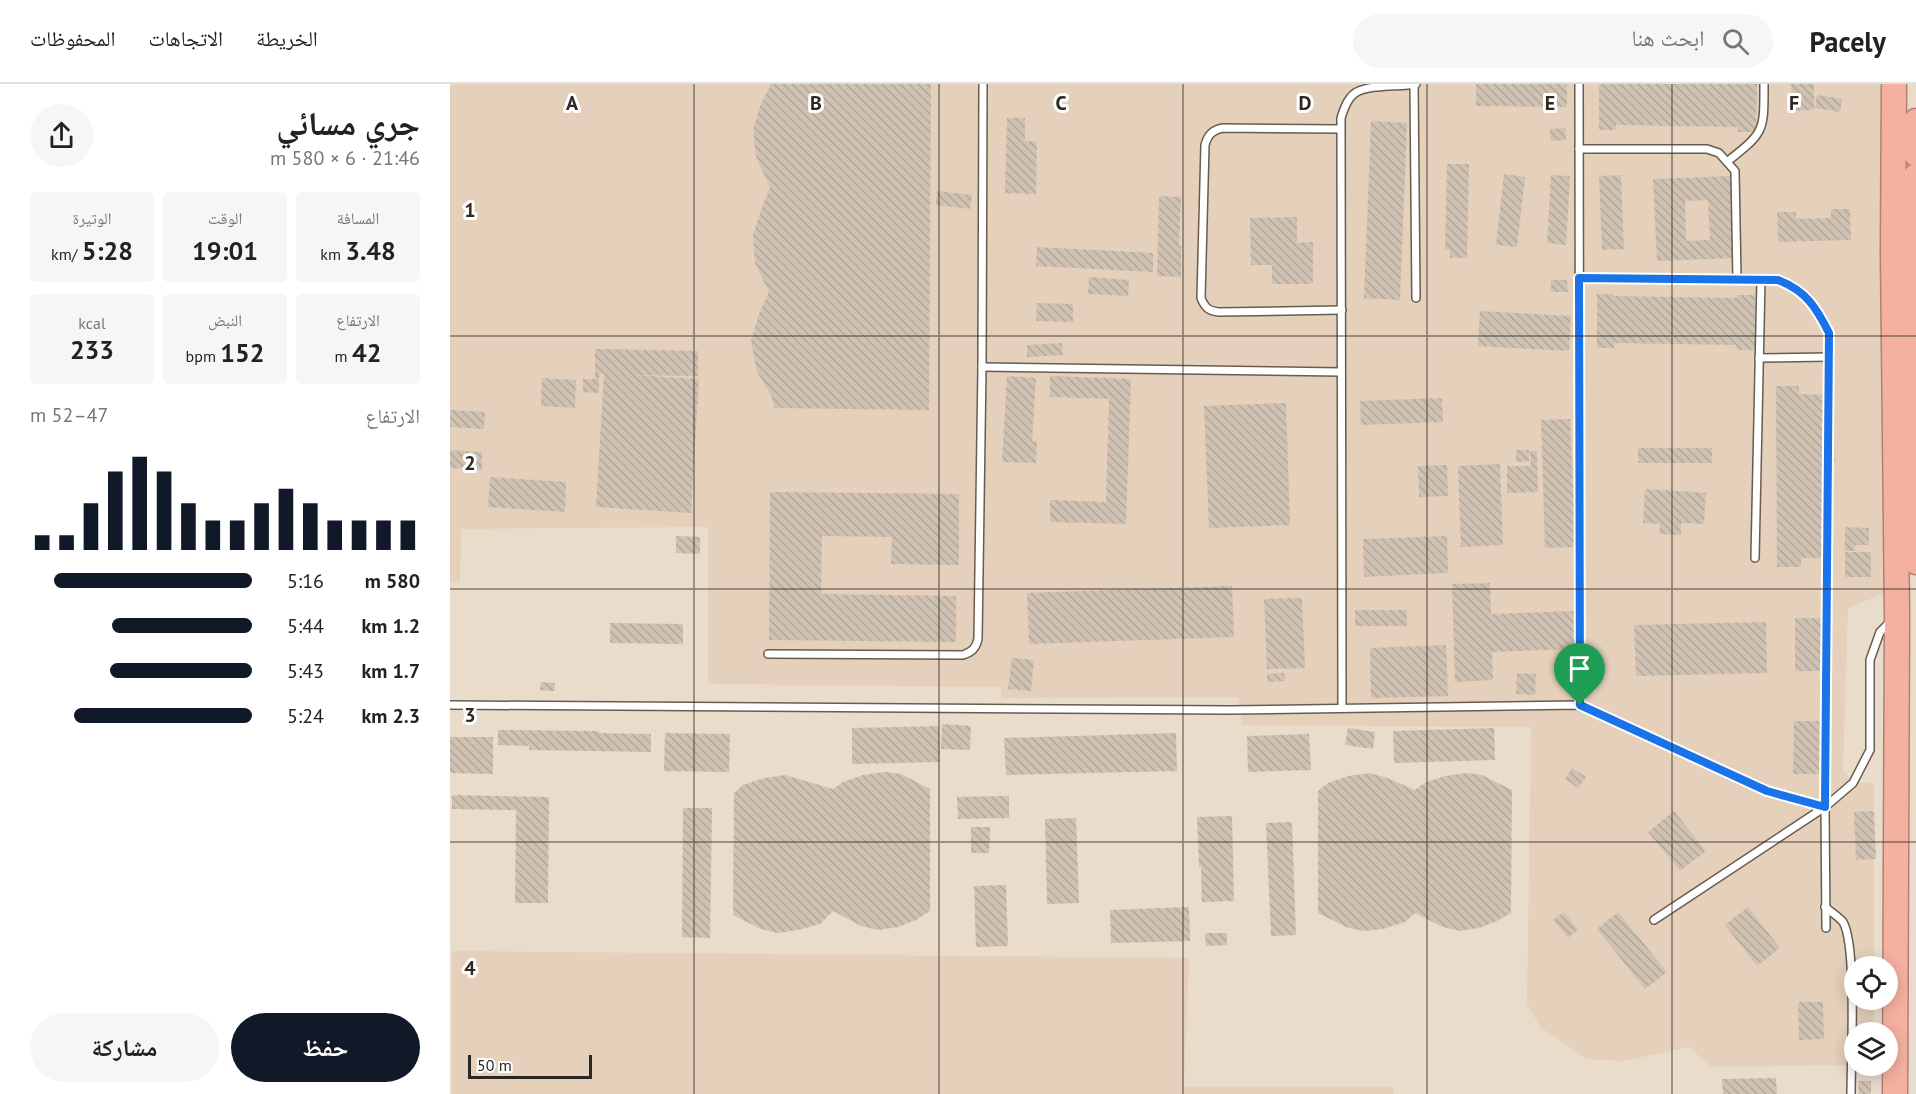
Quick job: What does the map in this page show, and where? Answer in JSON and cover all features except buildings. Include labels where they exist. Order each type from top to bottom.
[{"type":"highway","points":[[1894,84],[1893,242],[1897,617],[1895,1094]]},
{"type":"highway","points":[[1916,121],[1916,154]]},
{"type":"highway","points":[[1916,176],[1916,562]]},
{"type":"lane","points":[[768,654],[963,655],[973,650],[978,639],[983,84]]},
{"type":"lane","points":[[1342,708],[1340,129],[1346,104],[1354,94],[1366,89],[1415,84],[1416,298]]},
{"type":"lane","points":[[1579,84],[1580,705]]},
{"type":"lane","points":[[1728,161],[1752,142],[1759,133],[1764,113],[1764,84]]},
{"type":"lane","points":[[1340,129],[1223,128],[1215,130],[1207,137],[1201,298],[1204,306],[1211,311],[1219,312],[1342,310]]},
{"type":"lane","points":[[1579,149],[1707,148],[1719,153],[1735,171],[1737,279]]},
{"type":"lane","points":[[1579,278],[1778,280],[1793,286],[1807,297],[1829,333],[1826,928]]},
{"type":"lane","points":[[1755,558],[1761,279]]},
{"type":"lane","points":[[1760,358],[1830,357]]},
{"type":"lane","points":[[982,366],[1341,372]]},
{"type":"lane","points":[[1654,920],[1825,807],[1853,783],[1870,750],[1870,660],[1880,632],[1897,617]]},
{"type":"lane","points":[[450,705],[1230,710],[1580,705],[1767,791],[1825,807]]},
{"type":"lane","points":[[1826,907],[1843,922],[1848,937],[1851,971],[1851,1094]]},
{"type":"shaded area","points":[[450,84],[1883,84],[1887,592],[1848,608],[1843,770],[1854,783],[1874,783],[1874,956],[1844,956],[1844,1010],[1874,1010],[1874,1022],[1844,1022],[1844,1065],[1711,1067],[1689,1047],[1623,1061],[1587,1059],[1540,1027],[1527,1003],[1531,727],[1242,725],[1238,697],[1001,698],[1001,687],[708,684],[708,527],[461,529],[460,583],[450,582]]},
{"type":"shaded area","points":[[452,951],[1189,958],[1184,1087],[1393,1087],[1394,1094],[452,1094]]},
{"type":"route","points":[[1579,278],[1761,279],[1778,280],[1793,286],[1807,297],[1829,333],[1825,807],[1767,791],[1580,705],[1579,278]]}]
